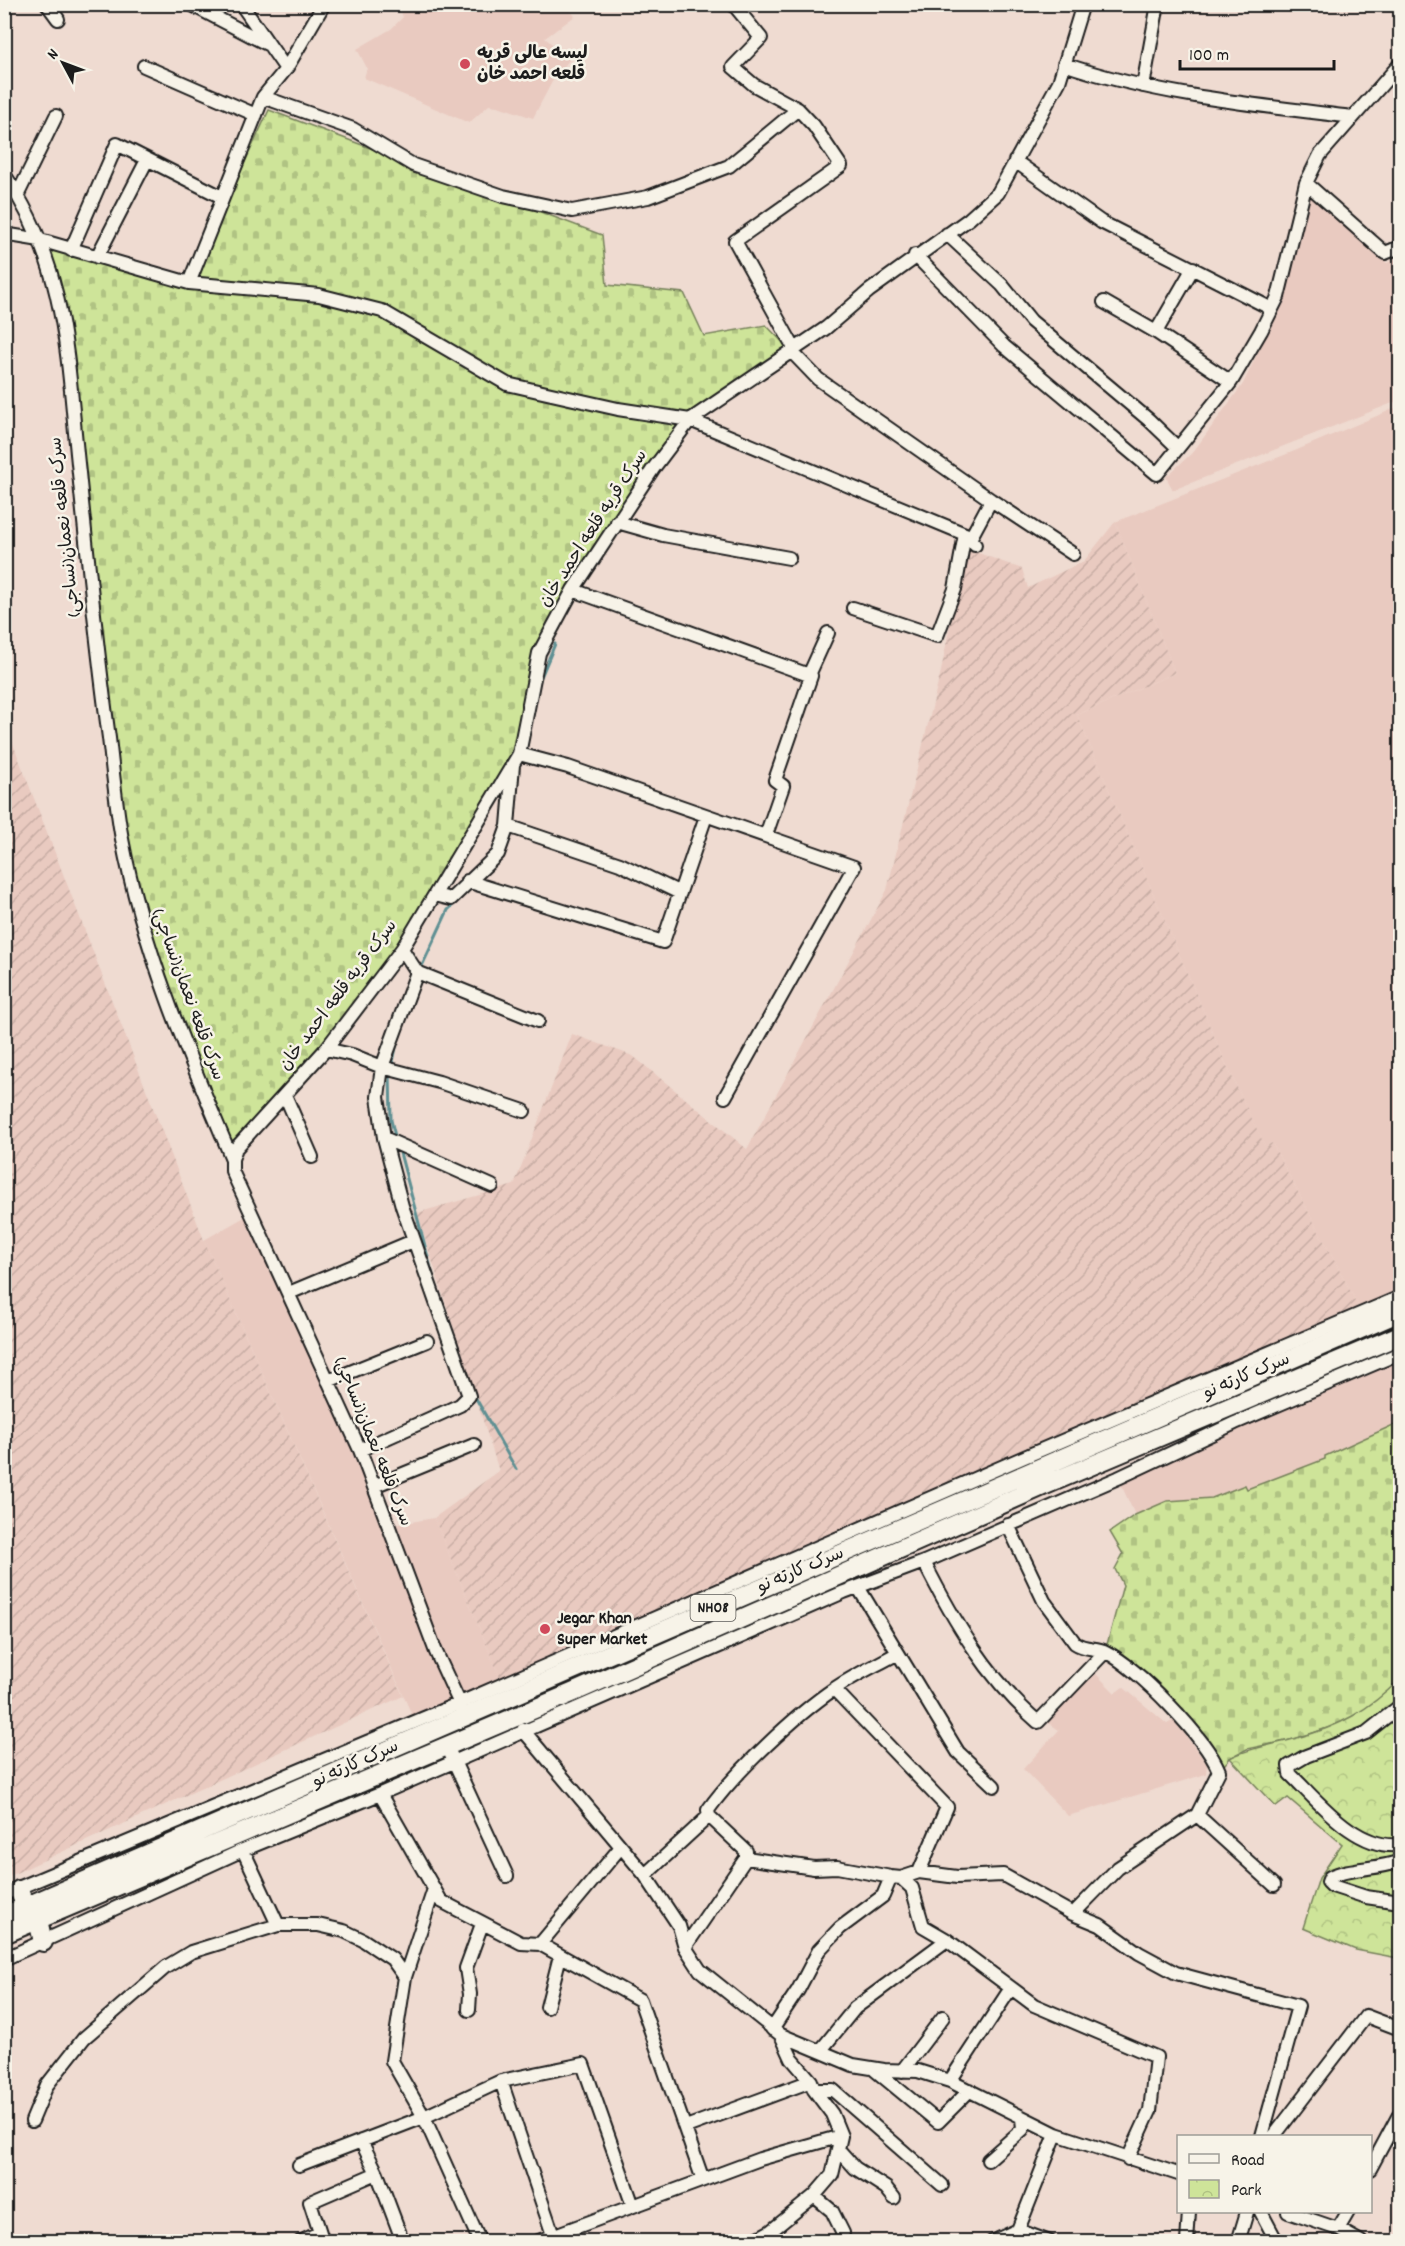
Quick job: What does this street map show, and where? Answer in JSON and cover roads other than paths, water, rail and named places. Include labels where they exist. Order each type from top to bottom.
[{"type":"highway","name":"سرک کارته نو","points":[[4,1934],[32,1913],[463,1710],[524,1692],[1401,1312]]},
{"type":"highway","name":"NH08","points":[[32,1913],[451,1753],[531,1711],[645,1670],[1043,1486],[1401,1335]]},
{"type":"highway","points":[[524,1692],[531,1711]]},
{"type":"highway","points":[[12,1892],[32,1913],[43,1942]]},
{"type":"highway","name":"سرک کارته نو","points":[[4,1916],[32,1913]]},
{"type":"street","points":[[47,4],[58,19]]},
{"type":"street","points":[[190,4],[267,44]]},
{"type":"street","points":[[241,4],[286,69]]},
{"type":"street","points":[[733,4],[761,38],[733,67],[754,85],[798,109],[814,126],[841,166],[735,241],[792,350],[818,379],[990,500],[1073,554]]},
{"type":"street","name":"سرک قریه قلعه احمد خان","points":[[232,1159],[236,1148],[326,1049],[402,949],[516,759],[539,653],[573,590],[617,522],[690,420],[826,328],[915,255],[947,234],[998,193],[1059,82],[1083,4]]},
{"type":"street","points":[[1143,86],[1158,4]]},
{"type":"street","points":[[189,283],[263,97],[286,69],[322,5]]},
{"type":"street","points":[[1064,64],[1107,79],[1196,98],[1353,117]]},
{"type":"street","points":[[915,255],[1004,346],[1158,474],[1231,382],[1272,309],[1278,297],[1306,183],[1320,155],[1401,64]]},
{"type":"street","points":[[144,66],[256,115]]},
{"type":"street","points":[[263,97],[353,129],[413,165],[503,196],[572,211],[648,197],[729,166],[798,109]]},
{"type":"street","points":[[18,194],[56,116]]},
{"type":"street","points":[[71,250],[117,144],[222,197]]},
{"type":"street","points":[[97,257],[147,160]]},
{"type":"street","points":[[1015,161],[1101,222],[1272,309]]},
{"type":"street","points":[[4,174],[18,194],[40,240]]},
{"type":"street","points":[[1306,183],[1385,253],[1401,247]]},
{"type":"street","points":[[4,234],[40,240],[189,283],[319,295],[382,311],[507,384],[618,409],[690,420],[970,540]]},
{"type":"street","points":[[947,234],[1002,285],[1031,321],[1149,420],[1178,448]]},
{"type":"street","name":"سرک قلعه نعمان(نساجی)","points":[[40,240],[61,304],[95,628],[122,838],[137,910],[180,1034],[232,1159],[232,1171],[360,1450],[436,1652],[463,1710]]},
{"type":"street","points":[[1156,332],[1193,268]]},
{"type":"street","points":[[1104,302],[1156,332],[1231,382]]},
{"type":"street","points":[[853,608],[937,636],[970,540],[990,500]]},
{"type":"street","points":[[617,522],[663,535],[789,558]]},
{"type":"street","points":[[573,590],[812,676],[775,780],[783,786],[766,835]]},
{"type":"street","points":[[809,675],[828,633]]},
{"type":"street","points":[[435,895],[451,899],[467,881],[498,854],[508,826],[516,759],[568,767],[854,867],[725,1097]]},
{"type":"street","points":[[467,881],[663,942],[706,816]]},
{"type":"street","points":[[508,826],[620,864],[680,893]]},
{"type":"street","points":[[402,949],[417,972],[538,1021]]},
{"type":"street","points":[[360,1450],[460,1405],[469,1396],[413,1241],[384,1138],[378,1097],[382,1067],[417,972]]},
{"type":"street","points":[[326,1049],[439,1082],[524,1111]]},
{"type":"street","points":[[285,1095],[312,1157]]},
{"type":"street","points":[[384,1138],[492,1186]]},
{"type":"street","points":[[289,1293],[413,1241]]},
{"type":"street","points":[[12,1892],[463,1710],[1033,1453],[1401,1297]]},
{"type":"street","points":[[328,1381],[427,1341]]},
{"type":"street","points":[[4,1959],[243,1850],[380,1794],[451,1753],[523,1730],[645,1670],[924,1562],[1118,1478],[1235,1423],[1401,1353]]},
{"type":"street","points":[[374,1486],[474,1445]]},
{"type":"street","points":[[1008,1525],[1044,1601],[1078,1645],[1105,1652],[1160,1693],[1214,1758],[1218,1771],[1197,1815],[1118,1868],[1073,1914]]},
{"type":"street","points":[[924,1562],[946,1605],[971,1644],[1013,1700],[1038,1722],[1105,1652]]},
{"type":"street","points":[[858,1587],[958,1752],[994,1786]]},
{"type":"street","points":[[685,1947],[746,1858],[746,1851],[709,1816],[708,1810],[721,1792],[798,1719],[834,1689],[898,1653]]},
{"type":"street","points":[[834,1689],[947,1807],[919,1872]]},
{"type":"street","points":[[1401,1706],[1366,1733],[1306,1756],[1289,1766],[1290,1774],[1346,1826],[1366,1840],[1388,1846],[1401,1845]]},
{"type":"street","points":[[523,1730],[645,1875],[679,1926],[685,1947],[700,1970],[716,1986],[777,2032],[853,2065],[918,2071],[950,2081],[1056,2134],[1177,2173]]},
{"type":"street","points":[[451,1753],[507,1876]]},
{"type":"street","points":[[380,1794],[441,1902],[521,1942],[540,1944],[640,2000],[650,2035],[686,2127],[703,2180]]},
{"type":"street","points":[[1197,1815],[1274,1885]]},
{"type":"street","points":[[645,1875],[709,1816]]},
{"type":"street","points":[[540,1944],[620,1848]]},
{"type":"street","points":[[243,1850],[278,1925]]},
{"type":"street","points":[[746,1858],[814,1868],[837,1867],[896,1878],[912,1888],[923,1926],[948,1940],[1035,2005],[1156,2057],[1150,2111],[1128,2159]]},
{"type":"street","points":[[1401,1861],[1381,1869],[1340,1872],[1330,1877],[1328,1882],[1332,1886],[1366,1897],[1401,1902]]},
{"type":"street","points":[[777,2032],[819,1950],[840,1928],[883,1896],[896,1878],[919,1872],[957,1877],[1003,1875],[1073,1914],[1100,1925],[1139,1953],[1176,1973],[1298,2006],[1262,2135]]},
{"type":"street","points":[[434,1889],[405,1977],[392,2061],[424,2117],[480,2241]]},
{"type":"street","points":[[469,2010],[470,1994],[466,1968],[482,1924]]},
{"type":"street","points":[[32,2121],[47,2085],[77,2045],[166,1967],[191,1952],[278,1925],[318,1926],[345,1931],[392,1959],[405,1977]]},
{"type":"street","points":[[821,2050],[855,2008],[948,1940]]},
{"type":"street","points":[[547,2007],[560,1956]]},
{"type":"street","points":[[950,2081],[1011,1988]]},
{"type":"street","points":[[1275,2135],[1366,2016],[1401,2029]]},
{"type":"street","points":[[902,2071],[943,2017]]},
{"type":"street","points":[[751,2241],[771,2231],[814,2196],[832,2175],[841,2136],[832,2114],[792,2059],[777,2032]]},
{"type":"street","points":[[299,2165],[424,2117],[501,2081],[584,2064],[633,2206]]},
{"type":"street","points":[[873,2068],[938,2122],[970,2090]]},
{"type":"street","points":[[501,2081],[553,2235]]},
{"type":"street","points":[[686,2127],[813,2086],[832,2090],[942,2185]]},
{"type":"street","points":[[1372,2167],[1401,2113]]},
{"type":"street","points":[[988,2160],[1023,2129],[1022,2118]]},
{"type":"street","points":[[1018,2230],[1056,2134]]},
{"type":"street","points":[[536,2241],[760,2159],[841,2136]]},
{"type":"street","points":[[361,2141],[377,2173],[404,2241]]},
{"type":"street","points":[[838,2150],[855,2168],[886,2188],[894,2198]]},
{"type":"street","points":[[300,2241],[321,2237],[310,2202],[377,2173]]},
{"type":"street","points":[[814,2196],[838,2219],[843,2233],[839,2241]]},
{"type":"street","points":[[1187,2241],[1189,2213]]},
{"type":"street","points":[[1238,2241],[1246,2213]]},
{"type":"street","points":[[1262,2213],[1277,2241]]},
{"type":"street","points":[[1294,2213],[1338,2229],[1361,2241]]},
{"type":"street","points":[[1338,2229],[1347,2213]]},
{"type":"street","points":[[992,2241],[1018,2230],[1050,2241]]},
{"type":"waterway","points":[[538,684],[555,644]]},
{"type":"waterway","points":[[421,968],[448,910],[455,903]]},
{"type":"waterway","points":[[392,1066],[397,1043]]},
{"type":"waterway","points":[[390,1072],[391,1120],[396,1140]]},
{"type":"waterway","points":[[399,1149],[433,1276]]},
{"type":"waterway","points":[[443,1305],[457,1346]]},
{"type":"waterway","points":[[474,1395],[516,1469]]},
{"type":"place","name":"لیسه عالی قریه قلعه احمد خان","points":[[465,64]]},
{"type":"place","name":"Jegar Khan Super Market","points":[[545,1629]]}]
